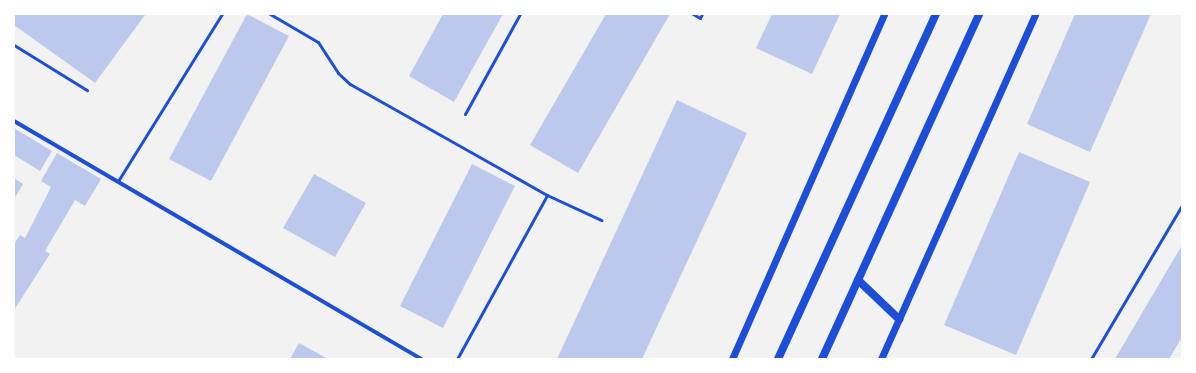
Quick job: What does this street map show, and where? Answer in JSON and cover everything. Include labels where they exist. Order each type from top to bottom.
[{"type":"main road","points":[[778,359],[936,14]]},
{"type":"main road","points":[[822,359],[979,14]]},
{"type":"main road","points":[[858,280],[898,320]]},
{"type":"street","points":[[732,359],[884,14]]},
{"type":"street","points":[[881,359],[1035,14]]},
{"type":"street","points":[[14,121],[420,358]]},
{"type":"lane","points":[[118,181],[222,14]]},
{"type":"lane","points":[[270,14],[318,42],[338,73],[350,84],[547,195],[601,220]]},
{"type":"lane","points":[[465,114],[520,14]]},
{"type":"lane","points":[[693,14],[700,18],[702,14]]},
{"type":"lane","points":[[14,45],[87,90]]},
{"type":"lane","points":[[457,359],[547,195]]},
{"type":"lane","points":[[1091,359],[1182,205]]},
{"type":"building","points":[[14,14],[145,15],[95,83],[14,25]]},
{"type":"building","points":[[247,14],[289,36],[211,181],[169,159]]},
{"type":"building","points":[[443,14],[503,14],[454,102],[409,76]]},
{"type":"building","points":[[606,14],[670,14],[578,173],[530,145]]},
{"type":"building","points":[[772,14],[840,14],[812,74],[756,48]]},
{"type":"building","points":[[1075,14],[1151,14],[1090,152],[1027,124]]},
{"type":"building","points":[[677,100],[747,133],[642,359],[557,359]]},
{"type":"building","points":[[14,128],[52,151],[40,171],[14,155]]},
{"type":"building","points":[[1019,152],[1090,182],[1016,355],[944,325]]},
{"type":"building","points":[[57,153],[101,179],[85,206],[75,200],[45,251],[50,254],[14,310],[14,244],[20,235],[25,238],[51,187],[41,181]]},
{"type":"building","points":[[472,164],[515,186],[443,328],[400,306]]},
{"type":"building","points":[[314,174],[366,203],[335,257],[283,228]]},
{"type":"building","points":[[14,178],[23,184],[14,199]]},
{"type":"building","points":[[1182,245],[1182,337],[1169,359],[1115,359]]},
{"type":"building","points":[[299,343],[328,359],[290,359]]}]
